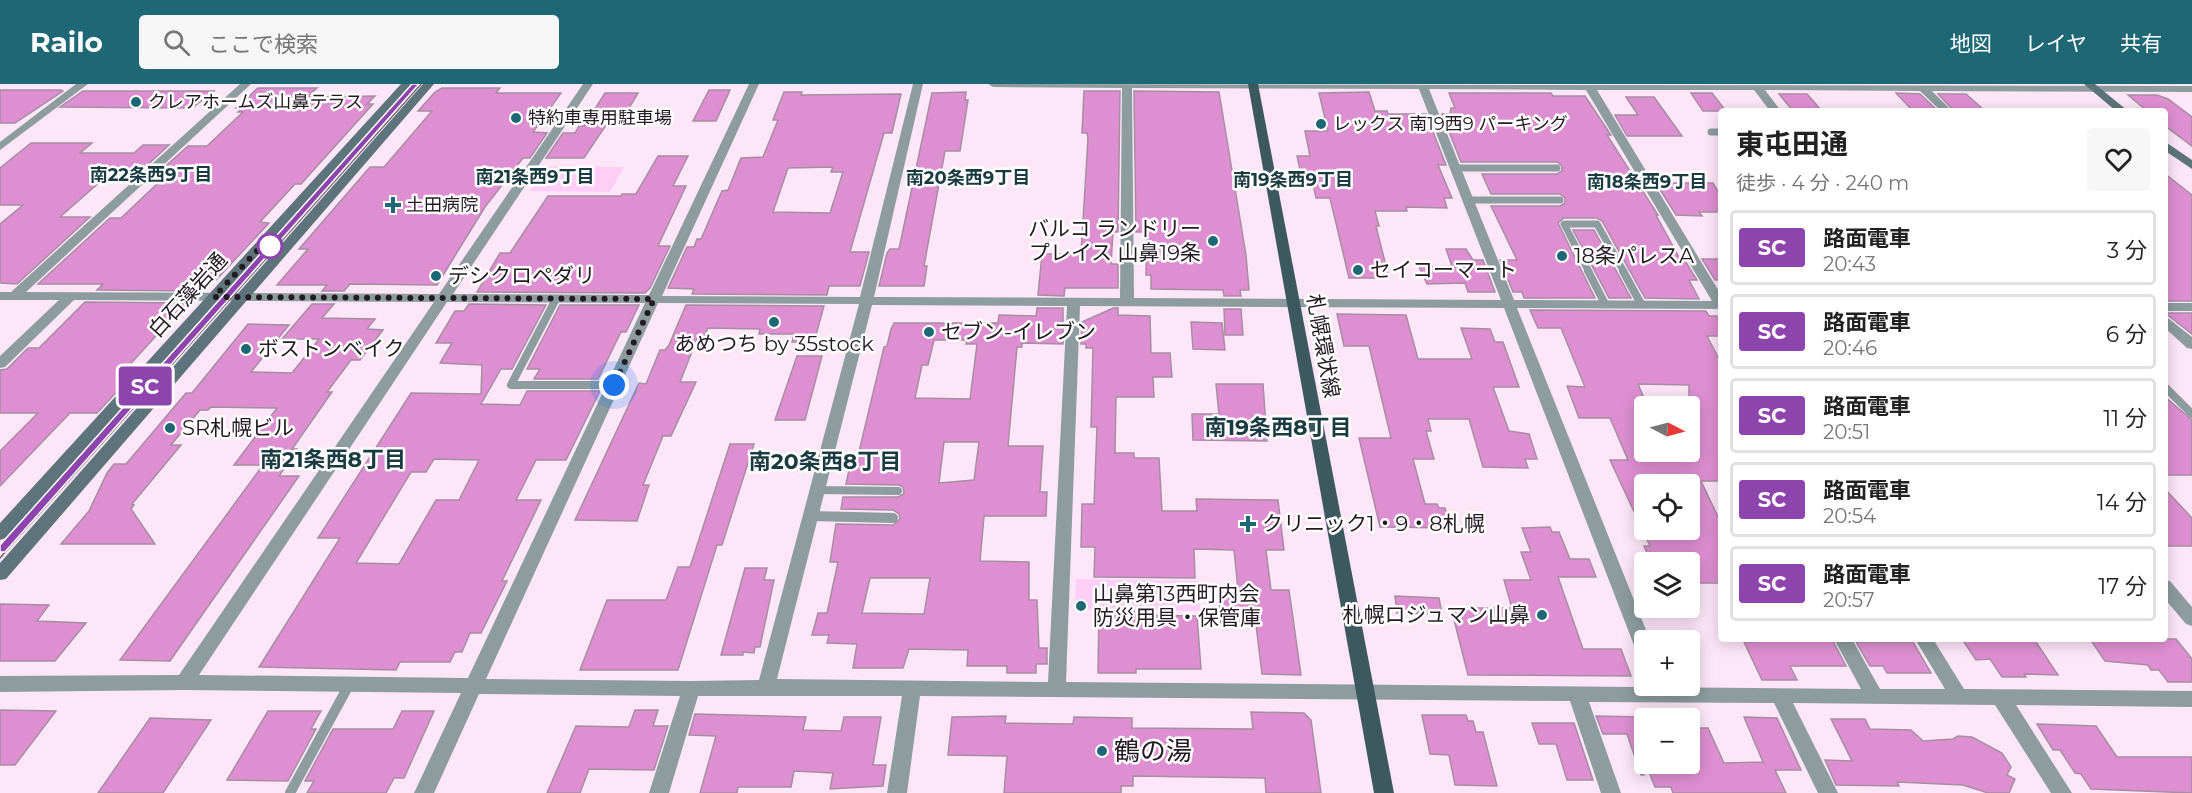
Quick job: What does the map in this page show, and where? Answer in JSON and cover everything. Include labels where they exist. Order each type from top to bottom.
[{"type":"main road","name":"白石藻岩通","points":[[0,534],[407,84]]},
{"type":"main road","name":"白石藻岩通","points":[[0,574],[429,84]]},
{"type":"main road","name":"札幌環状線","points":[[1253,85],[1384,793]]},
{"type":"main road","points":[[2092,86],[2119,108]]},
{"type":"main road","points":[[2168,147],[2192,166]]},
{"type":"street","points":[[0,147],[83,84]]},
{"type":"street","points":[[14,296],[246,84]]},
{"type":"street","points":[[184,682],[588,84]]},
{"type":"street","points":[[424,793],[754,84]]},
{"type":"street","points":[[766,687],[867,300],[867,290],[918,84]]},
{"type":"street","points":[[993,84],[1590,87],[1619,85],[2092,86],[2192,89]]},
{"type":"street","points":[[1127,85],[1127,302]]},
{"type":"street","points":[[1420,85],[1468,200],[1637,630]]},
{"type":"street","points":[[1755,86],[1773,108]]},
{"type":"street","points":[[1921,86],[1944,108]]},
{"type":"street","points":[[1590,87],[1718,301]]},
{"type":"street","points":[[0,296],[1718,304]]},
{"type":"street","points":[[0,364],[71,296]]},
{"type":"street","points":[[1058,690],[1074,302]]},
{"type":"street","points":[[2168,307],[2192,308]]},
{"type":"street","points":[[2168,323],[2192,345]]},
{"type":"street","points":[[2168,591],[2192,620]]},
{"type":"street","points":[[1846,642],[1875,697]]},
{"type":"street","points":[[1926,642],[1959,697]]},
{"type":"street","points":[[0,684],[350,683],[691,689],[766,687],[1577,694],[1634,691]]},
{"type":"street","points":[[659,793],[691,689]]},
{"type":"street","points":[[897,793],[912,689]]},
{"type":"street","points":[[1700,692],[1780,696],[2192,699]]},
{"type":"street","points":[[1577,694],[1611,793]]},
{"type":"street","points":[[1780,696],[1828,793]]},
{"type":"street","points":[[2001,698],[2062,793]]},
{"type":"lane","points":[[1711,132],[1718,132]]},
{"type":"lane","points":[[1455,168],[1557,168]]},
{"type":"lane","points":[[1468,200],[1560,200]]},
{"type":"lane","points":[[1605,304],[1564,224],[1597,224],[1641,304]]},
{"type":"lane","points":[[556,299],[511,385],[614,385]]},
{"type":"lane","points":[[2168,390],[2192,414]]},
{"type":"lane","points":[[818,490],[898,491]]},
{"type":"lane","points":[[811,516],[893,518]]},
{"type":"lane","points":[[290,793],[350,683]]},
{"type":"shaded area","points":[[546,166],[624,167],[610,192],[530,191]]},
{"type":"shaded area","points":[[1076,579],[1199,581],[1200,611],[1075,609]]},
{"type":"building","points":[[258,88],[317,88],[307,97],[375,96],[367,104],[373,104],[301,184],[295,184],[260,222],[269,223],[216,280],[207,280],[197,291],[97,290],[103,284],[38,284],[110,218],[121,218],[160,181],[149,181],[188,146],[207,146],[243,112],[238,112],[242,108],[236,108]]},
{"type":"building","points":[[442,88],[500,88],[496,93],[561,93],[533,132],[547,133],[530,158],[523,158],[485,207],[437,285],[350,284],[344,291],[322,291],[327,285],[277,285],[308,249],[299,249],[370,167],[384,167],[432,111],[418,111],[435,92]]},
{"type":"building","points":[[0,90],[63,91],[15,123],[0,123]]},
{"type":"building","points":[[709,90],[730,90],[716,121],[693,121]]},
{"type":"building","name":"クレアホームズ山鼻テラス","points":[[83,91],[214,91],[192,108],[60,107]]},
{"type":"building","points":[[1084,91],[1120,91],[1118,232],[1113,232],[1111,264],[1118,264],[1118,288],[1065,288],[1064,296],[1038,295],[1042,254],[1081,254],[1088,138],[1087,133],[1082,133]]},
{"type":"building","points":[[1134,91],[1219,92],[1246,255],[1249,290],[1240,290],[1241,296],[1224,296],[1223,290],[1151,289],[1151,275],[1146,275],[1147,232],[1136,232]]},
{"type":"building","points":[[784,92],[802,92],[801,95],[901,94],[892,133],[884,133],[850,252],[869,252],[860,286],[829,286],[827,295],[692,294],[694,289],[668,288],[687,247],[694,247],[697,239],[701,239],[722,191],[728,190],[741,158],[763,157],[778,120],[773,120]],"holes":[[[833,167],[831,172],[843,172],[830,213],[773,212],[788,168]]]},
{"type":"building","points":[[966,92],[965,100],[968,100],[960,151],[945,151],[924,266],[927,266],[924,286],[879,286],[887,253],[890,249],[899,249],[932,93]]},
{"type":"building","points":[[1369,92],[1375,111],[1387,111],[1388,114],[1426,114],[1446,165],[1438,165],[1452,198],[1444,198],[1447,208],[1406,207],[1407,211],[1375,211],[1379,226],[1376,226],[1389,278],[1349,278],[1330,198],[1316,198],[1311,174],[1301,174],[1297,156],[1310,156],[1305,131],[1328,131],[1319,93]]},
{"type":"building","points":[[605,93],[638,93],[619,125],[606,125],[584,158],[546,158],[563,133],[575,133],[579,126],[584,126]]},
{"type":"building","points":[[1449,93],[1551,93],[1553,96],[1585,96],[1658,215],[1656,215],[1680,259],[1684,259],[1697,280],[1689,280],[1699,299],[1645,298],[1602,221],[1597,218],[1564,218],[1558,223],[1595,298],[1524,298],[1522,292],[1513,292],[1500,260],[1517,260],[1491,206],[1560,206],[1565,203],[1565,198],[1560,194],[1491,194],[1482,174],[1557,174],[1562,171],[1562,166],[1557,162],[1461,162],[1442,114],[1450,114],[1451,108],[1455,108]]},
{"type":"building","points":[[1691,93],[1712,93],[1724,108],[1718,108],[1718,111],[1703,111]]},
{"type":"building","points":[[1896,93],[1920,94],[1935,108],[1910,108]]},
{"type":"building","points":[[1779,94],[1807,94],[1819,108],[1791,108]]},
{"type":"building","points":[[1938,94],[1966,94],[1982,108],[1951,108]]},
{"type":"building","points":[[2128,95],[2157,95],[2168,99],[2192,117],[2192,146],[2168,128],[2168,108],[2143,108]]},
{"type":"building","points":[[1626,97],[1654,97],[1682,136],[1627,136],[1615,115],[1638,115]]},
{"type":"building","points":[[31,143],[92,143],[80,153],[134,153],[143,145],[169,145],[130,181],[101,181],[60,217],[90,217],[17,284],[0,283],[0,224],[23,205],[0,205],[0,168]]},
{"type":"building","points":[[658,156],[688,156],[673,186],[686,186],[658,246],[670,246],[650,288],[645,293],[477,292],[500,253],[510,253],[548,196],[636,194]]},
{"type":"building","points":[[2168,176],[2192,195],[2192,301],[2168,301]]},
{"type":"building","points":[[1656,183],[1713,183],[1718,192],[1718,212],[1699,212],[1702,216],[1676,215]]},
{"type":"building","points":[[1573,230],[1594,230],[1631,298],[1609,298]]},
{"type":"building","points":[[1446,249],[1466,249],[1473,260],[1483,260],[1495,292],[1468,292],[1465,283],[1427,284],[1419,267],[1452,266]]},
{"type":"building","points":[[1702,259],[1718,259],[1718,280],[1715,280]]},
{"type":"building","points":[[85,302],[186,303],[124,371],[136,371],[97,413],[70,413],[0,486],[0,451],[38,413],[0,413],[0,370],[7,369],[28,348],[39,348]]},
{"type":"building","points":[[312,304],[334,304],[322,318],[375,319],[367,329],[383,330],[360,360],[351,360],[327,392],[332,392],[292,449],[297,449],[279,476],[299,476],[170,661],[120,660],[263,465],[234,465],[277,408],[211,407],[208,410],[200,410],[171,445],[181,445],[132,504],[134,505],[131,509],[155,544],[61,544],[89,511],[107,473],[114,464],[126,464],[186,393],[192,393],[248,324],[289,325],[251,372],[292,373],[319,339],[282,339]]},
{"type":"building","points":[[469,304],[546,305],[512,369],[501,369],[481,404],[520,405],[527,391],[600,391],[566,460],[536,460],[516,500],[541,500],[502,581],[507,581],[481,633],[470,633],[462,652],[455,652],[450,662],[400,662],[396,670],[259,667],[340,538],[318,538],[411,393],[481,394],[482,365],[440,363],[452,343],[436,343],[455,311],[464,311]],"holes":[[[434,459],[479,460],[459,500],[436,500],[399,564],[356,563],[411,472],[426,472]]]},
{"type":"building","points":[[560,305],[639,305],[626,332],[621,332],[598,379],[534,379],[540,369],[527,369]]},
{"type":"building","points":[[686,305],[824,306],[814,342],[792,342],[794,334],[759,334],[760,329],[708,328],[703,339],[697,339],[680,382],[696,382],[671,436],[663,436],[643,485],[649,485],[637,521],[575,520],[639,383],[646,384],[660,350],[665,350],[669,345]]},
{"type":"building","points":[[1037,308],[1063,308],[1063,344],[1022,343],[1022,347],[1017,347],[1008,446],[1043,446],[1040,492],[1047,492],[1046,516],[984,516],[980,561],[1029,562],[1029,600],[1037,600],[1039,648],[1047,648],[1047,664],[1036,664],[1036,673],[1007,673],[1007,666],[967,666],[968,650],[909,649],[903,668],[853,668],[857,644],[827,643],[829,635],[812,635],[818,613],[827,613],[838,562],[830,562],[836,524],[893,525],[900,519],[899,514],[893,510],[841,509],[843,497],[898,497],[904,494],[903,487],[899,485],[846,484],[852,456],[858,456],[884,347],[887,346],[894,323],[998,323],[999,315],[1036,316]],"holes":[[[934,340],[967,340],[966,344],[977,344],[970,399],[915,398],[922,365],[928,365]],[[944,442],[979,442],[974,480],[939,483]],[[870,578],[930,578],[924,614],[862,613]]]},
{"type":"building","points":[[1113,308],[1118,308],[1118,315],[1150,316],[1151,353],[1170,353],[1172,377],[1153,377],[1154,397],[1116,397],[1115,453],[1134,453],[1134,458],[1159,458],[1162,511],[1197,511],[1196,499],[1278,500],[1284,550],[1266,550],[1271,590],[1289,590],[1301,675],[1262,674],[1256,625],[1221,625],[1218,589],[1238,589],[1234,550],[1194,549],[1195,578],[1094,577],[1095,547],[1081,547],[1082,504],[1094,504],[1097,427],[1091,427],[1093,348],[1086,348],[1086,344],[1081,344],[1082,322]]},
{"type":"building","points":[[1224,309],[1241,309],[1243,335],[1225,335]]},
{"type":"building","points":[[1530,310],[1706,311],[1709,316],[1718,316],[1718,336],[1707,336],[1718,357],[1718,481],[1701,481],[1718,517],[1718,583],[1700,583],[1700,552],[1647,552],[1644,546],[1650,546],[1647,540],[1700,540],[1700,474],[1634,474],[1634,512],[1610,460],[1628,460],[1610,418],[1579,418],[1567,386],[1585,387],[1561,328],[1538,328]]},
{"type":"building","points":[[2168,313],[2192,313],[2192,334],[2168,315]]},
{"type":"building","points":[[1337,314],[1406,315],[1418,359],[1472,359],[1461,328],[1490,329],[1495,342],[1503,342],[1519,387],[1493,387],[1509,431],[1529,434],[1537,459],[1525,459],[1528,468],[1483,467],[1469,419],[1428,419],[1431,431],[1426,431],[1434,459],[1413,459],[1425,504],[1437,504],[1439,508],[1445,508],[1451,528],[1380,527],[1359,438],[1391,438],[1369,346],[1344,346]]},
{"type":"building","points":[[1191,322],[1222,323],[1225,350],[1193,349]]},
{"type":"building","points":[[797,356],[822,356],[805,420],[775,420]]},
{"type":"building","points":[[1216,384],[1263,384],[1267,441],[1193,440],[1192,414],[1219,414]]},
{"type":"building","points":[[2168,399],[2192,420],[2192,475],[2168,475]]},
{"type":"building","points":[[730,444],[754,444],[722,545],[717,545],[678,670],[580,670],[607,600],[666,600],[678,567],[690,567]]},
{"type":"building","points":[[2168,492],[2192,518],[2192,546],[2168,546]]},
{"type":"building","points":[[1550,527],[1552,532],[1559,532],[1570,559],[1589,559],[1596,577],[1558,577],[1583,649],[1621,649],[1631,676],[1468,675],[1451,608],[1512,608],[1504,580],[1531,580],[1521,552],[1531,552],[1522,528]]},
{"type":"building","points":[[745,568],[767,568],[764,580],[774,580],[760,647],[755,647],[754,653],[721,655]]},
{"type":"building","points":[[1395,596],[1439,598],[1442,614],[1397,613]]},
{"type":"building","points":[[0,604],[49,605],[37,621],[86,623],[55,661],[0,661]]},
{"type":"building","points":[[1099,611],[1134,611],[1135,615],[1197,616],[1201,669],[1136,669],[1136,673],[1098,673]]},
{"type":"building","points":[[2168,639],[2176,639],[2192,659],[2192,682],[2168,682],[2159,670],[2151,670],[2148,665],[2105,661],[2092,642],[2168,642]]},
{"type":"building","points":[[1744,642],[1834,642],[1846,666],[1790,666],[1797,680],[1762,680]]},
{"type":"building","points":[[1856,642],[1913,642],[1931,673],[1887,673],[1883,666],[1870,666]]},
{"type":"building","points":[[1964,642],[2036,642],[2058,675],[2024,674],[2026,677],[2002,677],[1990,659],[1976,660]]},
{"type":"building","points":[[0,710],[56,711],[15,765],[0,765]]},
{"type":"building","points":[[635,710],[658,710],[653,726],[668,726],[654,770],[589,769],[580,793],[547,793],[576,726],[629,727]]},
{"type":"building","points":[[268,711],[321,711],[311,729],[316,729],[288,781],[227,780]]},
{"type":"building","points":[[402,711],[434,711],[404,778],[394,778],[386,793],[307,793],[314,781],[305,781],[333,729],[393,729]]},
{"type":"building","points":[[1251,712],[1304,713],[1311,720],[1321,793],[1266,793],[1265,778],[1133,776],[1133,786],[1121,786],[1121,793],[1004,793],[1007,756],[948,755],[952,717],[1006,716],[1005,723],[1073,724],[1074,717],[1132,718],[1132,728],[1253,729]]},
{"type":"building","points":[[695,714],[806,717],[803,730],[841,731],[844,717],[881,717],[873,765],[886,765],[883,786],[830,789],[833,773],[794,771],[791,787],[738,787],[737,793],[700,793],[716,736],[689,735]]},
{"type":"building","points":[[1422,715],[1466,715],[1468,721],[1473,721],[1476,732],[1483,732],[1497,786],[1455,785],[1449,755],[1430,754]]},
{"type":"building","points":[[1596,716],[1634,717],[1634,754],[1627,734],[1603,734]]},
{"type":"building","points":[[1744,717],[1777,718],[1801,770],[1775,770],[1786,793],[1673,793],[1671,787],[1655,787],[1650,774],[1700,774],[1700,728],[1708,728],[1724,763],[1763,762]]},
{"type":"building","points":[[150,718],[211,720],[163,793],[98,793]]},
{"type":"building","points":[[1831,719],[1865,719],[1870,729],[1911,730],[1923,741],[1953,739],[1958,736],[1972,737],[2002,753],[2011,767],[2007,775],[2015,779],[2009,793],[1988,793],[1963,785],[1897,782],[1899,786],[1836,785],[1825,760],[1852,761]]},
{"type":"building","points":[[1532,723],[1574,723],[1593,780],[1567,780],[1556,744],[1539,744]]},
{"type":"building","points":[[2037,724],[2096,726],[2117,757],[2192,757],[2192,793],[2091,789],[2081,774],[2075,773],[2060,750],[2053,750]]},
{"type":"tram line","name":"SC","points":[[0,549],[415,84]]},
{"type":"tram line","points":[[0,558],[421,84]]},
{"type":"place","name":"クレアホームズ山鼻テラス","points":[[136,102]]},
{"type":"place","name":"特約車専用駐車場","points":[[516,118]]},
{"type":"place","name":"レックス 南19西9 パーキング","points":[[1321,124]]},
{"type":"place","name":"土田病院","points":[[393,205]]},
{"type":"place","name":"バルコ ランドリー プレイス 山鼻19条","points":[[1213,241]]},
{"type":"place","name":"18条パレスA","points":[[1562,256]]},
{"type":"place","name":"セイコーマート","points":[[1358,270]]},
{"type":"place","name":"デシクロペダリ","points":[[436,276]]},
{"type":"place","name":"あめつち by 35stock","points":[[774,322]]},
{"type":"place","name":"セブン-イレブン","points":[[929,332]]},
{"type":"place","name":"ボストンベイク","points":[[246,349]]},
{"type":"place","name":"SR札幌ビル","points":[[170,428]]},
{"type":"place","name":"クリニック1・9・8札幌","points":[[1248,524]]},
{"type":"place","name":"山鼻第13西町内会 防災用具・保管庫","points":[[1081,606]]},
{"type":"place","name":"札幌ロジュマン山鼻","points":[[1542,615]]},
{"type":"place","name":"鶴の湯","points":[[1102,751]]},
{"type":"district","name":"南22条西9丁目","points":[[151,175]]},
{"type":"district","name":"南21条西9丁目","points":[[535,177]]},
{"type":"district","name":"南20条西9丁目","points":[[968,178]]},
{"type":"district","name":"南19条西9丁目","points":[[1293,180]]},
{"type":"district","name":"南18条西9丁目","points":[[1647,182]]},
{"type":"district","name":"南19条西8丁目","points":[[1278,427]]},
{"type":"district","name":"南21条西8丁目","points":[[333,459]]},
{"type":"district","name":"南20条西8丁目","points":[[825,461]]},
{"type":"route","points":[[270,246],[267,240],[214,297],[654,299],[614,385]]}]
